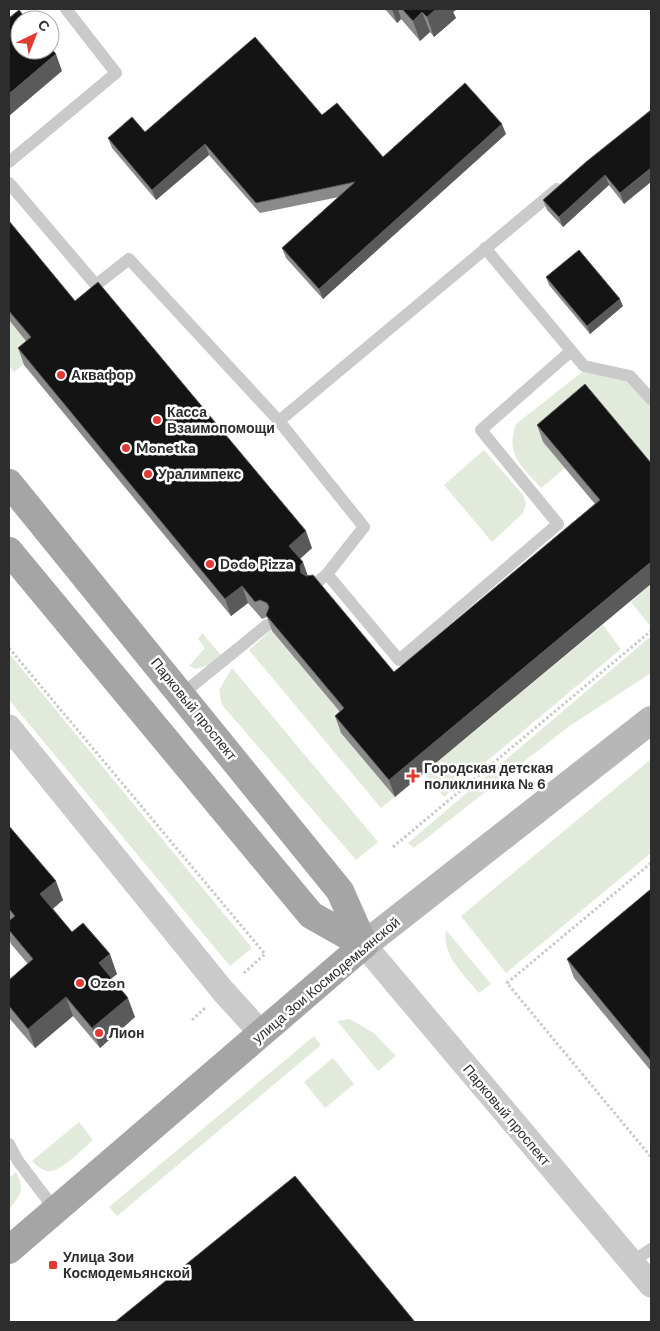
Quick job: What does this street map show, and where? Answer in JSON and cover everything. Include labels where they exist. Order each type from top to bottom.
[{"type":"main road","name":"Парковый проспект","points":[[9,483],[340,891],[364,945]]},
{"type":"main road","name":"Парковый проспект","points":[[9,552],[311,915],[364,945]]},
{"type":"main road","name":"улица Зои Космодемьянской","points":[[9,1250],[364,945],[651,720]]},
{"type":"street","points":[[12,739],[262,1034]]},
{"type":"street","name":"Парковый проспект","points":[[364,945],[642,1255],[651,1285]]},
{"type":"lane","points":[[9,162],[116,73],[66,9]]},
{"type":"lane","points":[[279,421],[568,179]]},
{"type":"lane","points":[[9,183],[96,285],[128,259],[279,421],[364,527],[327,574],[314,585]]},
{"type":"lane","points":[[485,248],[584,366],[630,376],[651,399]]},
{"type":"lane","points":[[327,574],[399,660],[558,524],[481,430],[571,352]]},
{"type":"lane","points":[[182,694],[266,625]]},
{"type":"lane","points":[[9,1144],[18,1161],[56,1211]]},
{"type":"path","points":[[393,847],[651,631]]},
{"type":"path","points":[[9,648],[264,954]]},
{"type":"path","points":[[651,863],[507,983],[651,1158]]},
{"type":"green space","points":[[9,320],[37,354],[14,372],[9,366]]},
{"type":"green space","points":[[586,369],[630,380],[651,404],[651,472],[543,442],[565,468],[541,488],[522,466],[514,452],[513,435],[516,424]]},
{"type":"green space","points":[[484,450],[523,495],[526,503],[523,513],[492,542],[444,485]]},
{"type":"green space","points":[[651,584],[651,627],[631,602]]},
{"type":"green space","points":[[603,625],[621,649],[444,797],[424,773]]},
{"type":"green space","points":[[271,630],[351,725],[395,797],[381,808],[249,650]]},
{"type":"green space","points":[[202,633],[221,655],[209,665],[196,669],[189,666],[205,648],[198,639]]},
{"type":"green space","points":[[651,636],[651,673],[568,727],[414,848],[408,843]]},
{"type":"green space","points":[[9,653],[252,948],[230,966],[9,700]]},
{"type":"green space","points":[[232,668],[378,842],[356,860],[222,705],[219,690]]},
{"type":"green space","points":[[651,759],[651,853],[506,973],[461,916]]},
{"type":"green space","points":[[446,930],[491,984],[479,993],[455,964],[447,948]]},
{"type":"green space","points":[[350,1019],[374,1033],[396,1056],[378,1071],[337,1021]]},
{"type":"green space","points":[[314,1036],[321,1045],[117,1216],[109,1207]]},
{"type":"green space","points":[[333,1058],[354,1084],[325,1108],[304,1082]]},
{"type":"green space","points":[[79,1122],[93,1140],[73,1158],[57,1169],[49,1171],[41,1169],[32,1161]]},
{"type":"green space","points":[[16,1172],[21,1187],[19,1196],[9,1209],[9,1178]]},
{"type":"building","points":[[402,9],[436,9],[427,17],[422,12],[413,21]]},
{"type":"building","points":[[9,18],[10,60],[49,60],[9,94]]},
{"type":"building","points":[[255,37],[322,115],[337,103],[383,157],[465,83],[502,124],[319,289],[282,248],[355,182],[256,203],[205,144],[152,190],[108,138],[132,117],[145,132]]},
{"type":"building","points":[[651,110],[651,168],[620,193],[605,175],[559,217],[543,200],[586,162]]},
{"type":"building","points":[[9,221],[75,301],[98,282],[306,531],[289,546],[303,562],[300,566],[301,573],[306,576],[313,575],[394,672],[600,500],[537,425],[585,384],[651,463],[651,562],[389,780],[335,716],[344,708],[266,615],[269,607],[267,603],[260,600],[255,602],[242,586],[225,599],[18,348],[31,337],[9,311]]},
{"type":"building","points":[[579,250],[620,299],[587,326],[546,277]]},
{"type":"building","points":[[9,826],[56,881],[40,894],[72,932],[83,923],[110,954],[99,963],[128,998],[92,1028],[66,997],[28,1029],[9,1006],[9,980],[33,959],[9,930],[9,921],[15,916],[9,909]]},
{"type":"building","points":[[651,889],[651,1061],[567,959]]},
{"type":"building","points":[[295,1176],[415,1322],[115,1322]]},
{"type":"place","name":"Аквафор","points":[[61,375]]},
{"type":"place","name":"Касса Взаимопомощи","points":[[157,420]]},
{"type":"place","name":"Monetka","points":[[126,448]]},
{"type":"place","name":"Уралимпекс","points":[[148,474]]},
{"type":"place","name":"Dodo Pizza","points":[[210,564]]},
{"type":"place","name":"Городская детская поликлиника № 6","points":[[413,776]]},
{"type":"place","name":"Ozon","points":[[80,983]]},
{"type":"place","name":"Лион","points":[[99,1033]]},
{"type":"place","name":"Улица Зои Космодемьянской","points":[[53,1265]]}]
